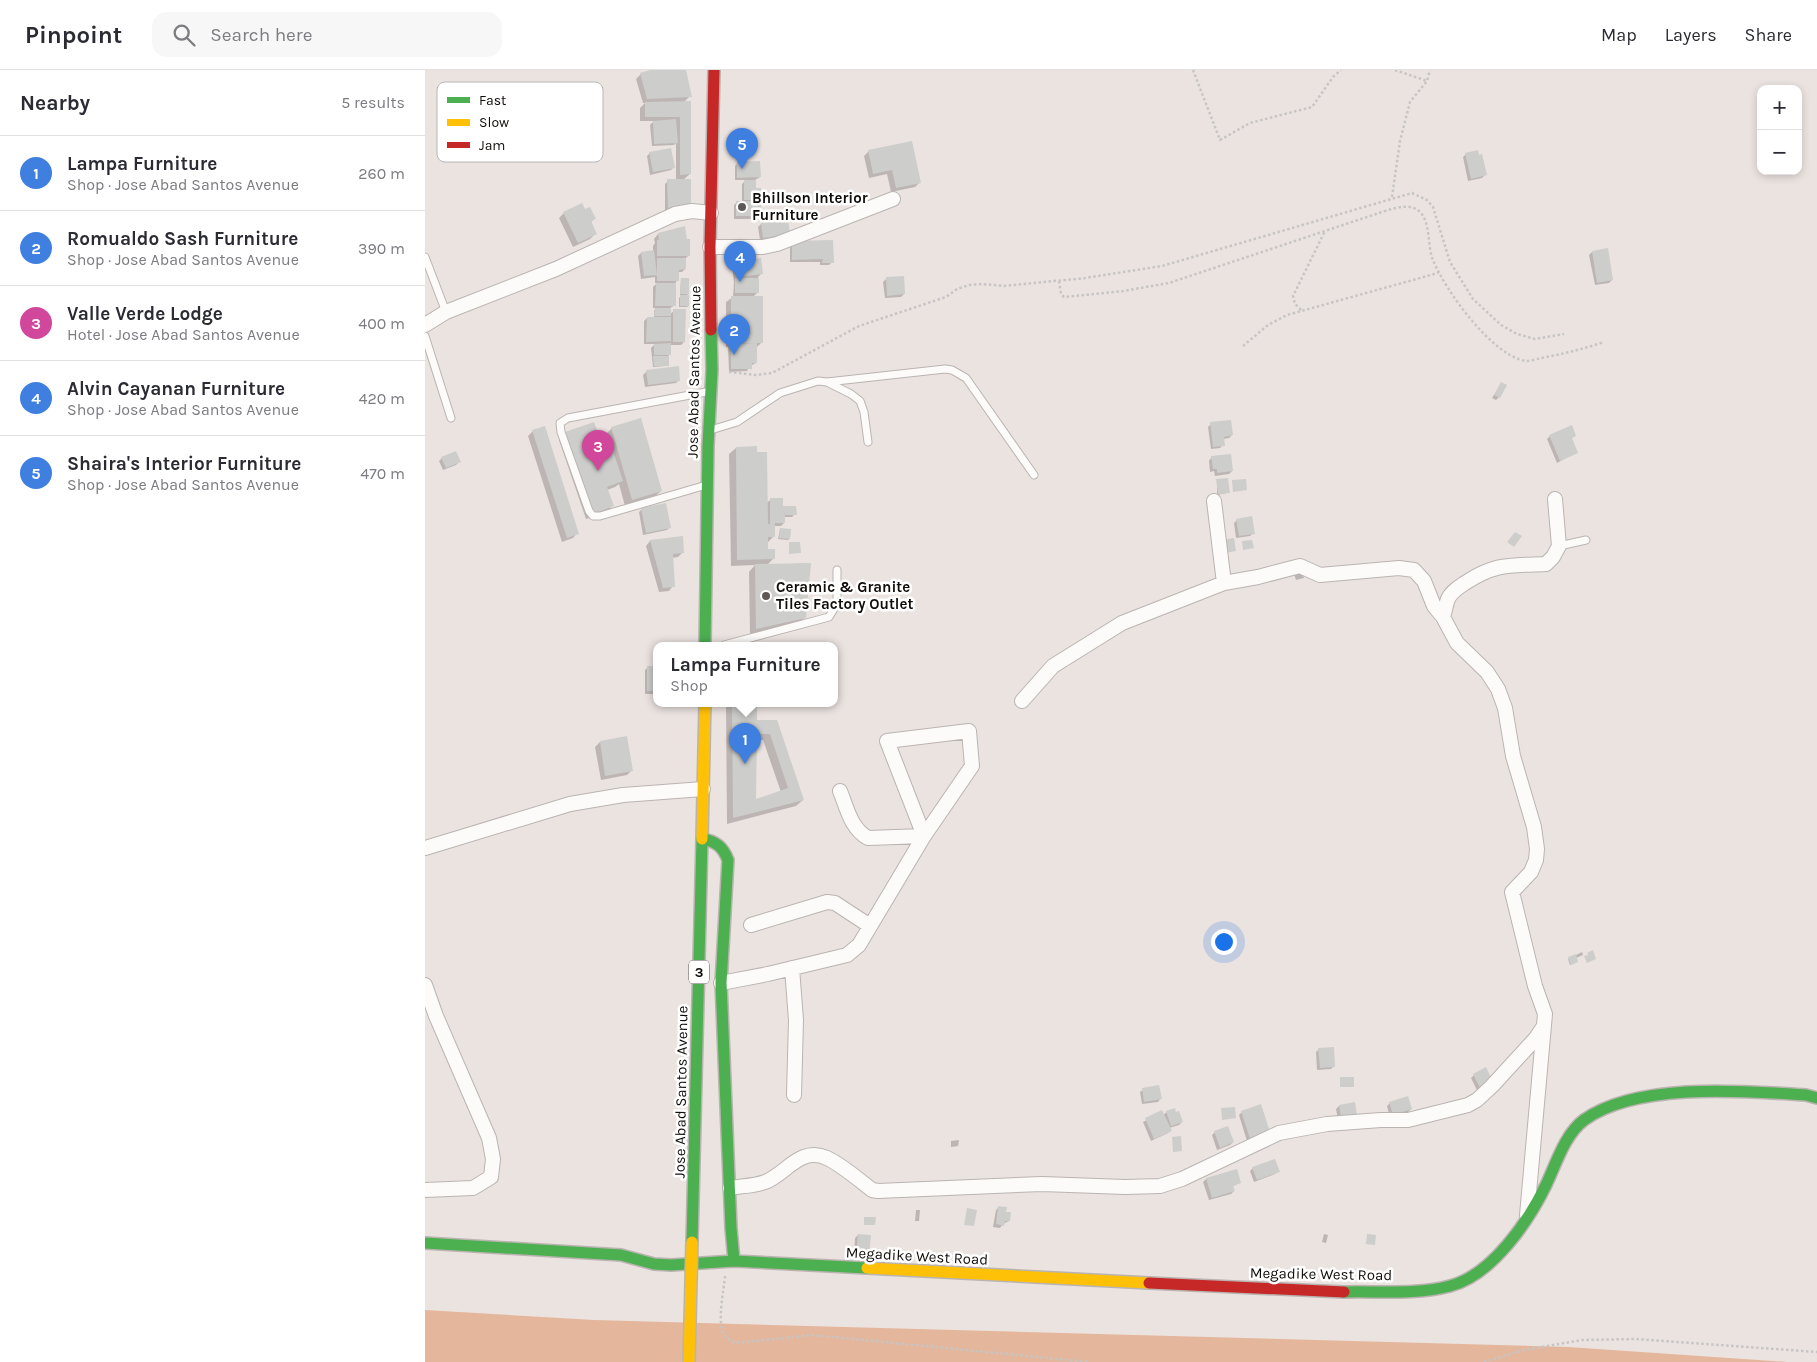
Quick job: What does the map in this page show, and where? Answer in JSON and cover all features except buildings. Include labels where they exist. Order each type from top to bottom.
[{"type":"main road","name":"Jose Abad Santos Avenue","points":[[705,642],[709,431],[713,370],[710,247],[714,70]]},
{"type":"main road","name":"Jose Abad Santos Avenue","points":[[689,1362],[705,707]]},
{"type":"main road","points":[[702,839],[716,842],[722,846],[728,860],[721,983],[730,1188],[730,1262]]},
{"type":"main road","name":"Megadike West Road","points":[[425,1243],[621,1255],[654,1264],[671,1265],[730,1262],[1328,1292],[1422,1290],[1451,1286],[1493,1262],[1538,1201],[1566,1143],[1574,1131],[1583,1121],[1605,1107],[1652,1096],[1723,1090],[1817,1098]]},
{"type":"street","points":[[710,247],[763,247],[777,244],[893,199]]},
{"type":"street","points":[[425,325],[446,312],[565,266],[675,214],[692,211],[711,213]]},
{"type":"street","points":[[1443,618],[1448,597],[1457,588],[1482,572],[1517,564],[1546,564],[1553,557],[1559,546],[1555,499]]},
{"type":"street","points":[[1214,501],[1224,583]]},
{"type":"street","points":[[1022,701],[1053,666],[1122,623],[1224,583],[1258,577],[1300,566],[1320,576],[1399,568],[1415,570],[1424,581],[1434,606],[1457,643],[1487,672],[1498,689],[1505,708],[1513,756],[1534,827],[1537,849],[1536,860],[1531,872],[1512,892],[1535,986],[1545,1014],[1527,1218]]},
{"type":"street","points":[[721,983],[793,968],[847,954],[859,945],[923,836],[972,766],[969,731],[887,741],[923,836]]},
{"type":"street","points":[[425,848],[570,804],[623,795],[703,789]]},
{"type":"street","points":[[840,791],[853,825],[861,834],[868,838],[923,836]]},
{"type":"street","points":[[751,924],[827,902],[835,903],[870,926]]},
{"type":"street","points":[[793,968],[795,1020],[794,1095]]},
{"type":"street","points":[[425,985],[436,1016],[489,1138],[493,1159],[491,1177],[473,1188],[425,1190]]},
{"type":"street","points":[[730,1188],[765,1182],[795,1160],[807,1156],[829,1158],[872,1190],[878,1191],[1042,1184],[1125,1187],[1161,1186],[1182,1179],[1279,1133],[1327,1124],[1408,1120],[1468,1105],[1477,1100],[1492,1086],[1536,1038],[1544,1025]]},
{"type":"lane","points":[[425,257],[446,312]]},
{"type":"lane","points":[[425,336],[451,418]]},
{"type":"lane","points":[[709,431],[737,422],[780,393],[809,383],[945,369],[952,370],[966,378],[1034,474]]},
{"type":"lane","points":[[827,382],[851,394],[859,402],[864,412],[868,442]]},
{"type":"lane","points":[[708,485],[600,516],[593,516],[589,511],[561,432],[561,423],[568,418],[711,391]]},
{"type":"lane","points":[[1559,546],[1586,540]]},
{"type":"lane","points":[[735,642],[829,617],[837,604],[837,570]]},
{"type":"path","points":[[1193,70],[1220,140],[1250,123],[1312,108],[1333,77],[1341,70]]},
{"type":"path","points":[[1395,70],[1427,81]]},
{"type":"path","points":[[1392,197],[1399,140],[1410,102],[1427,81],[1430,70]]},
{"type":"path","points":[[713,370],[756,375],[772,373],[859,326],[946,296],[969,284],[1004,286],[1059,281],[1162,266],[1302,226],[1392,197],[1412,193],[1427,200],[1433,207],[1450,262],[1473,299],[1501,326],[1517,334],[1535,339],[1564,334]]},
{"type":"path","points":[[1059,281],[1061,294],[1064,297],[1123,291],[1169,283],[1325,230],[1400,207],[1411,208],[1420,212],[1425,222],[1431,254],[1438,273],[1466,312],[1494,344],[1510,354],[1527,361],[1566,354],[1604,342]]},
{"type":"path","points":[[1302,311],[1295,304],[1293,296],[1325,230]]},
{"type":"path","points":[[1243,346],[1268,325],[1287,315],[1438,273]]},
{"type":"path","points":[[730,1262],[721,1318],[722,1329],[726,1337],[735,1343],[812,1335],[1089,1362]]},
{"type":"path","points":[[1484,1362],[1524,1350],[1582,1340],[1636,1339],[1817,1352]]},
{"type":"shaded area","points":[[425,1310],[594,1320],[1568,1347],[1788,1362],[425,1362]]},
{"type":"traffic: fast","points":[[705,642],[708,446],[712,370],[711,330]]},
{"type":"traffic: fast","points":[[702,839],[718,845],[728,860],[721,983],[734,1261]]},
{"type":"traffic: fast","points":[[692,1242],[702,839]]},
{"type":"traffic: fast","points":[[1344,1292],[1410,1292],[1437,1289],[1465,1280],[1480,1271],[1507,1245],[1529,1215],[1571,1133],[1584,1120],[1606,1108],[1661,1094],[1692,1092],[1753,1092],[1806,1095],[1817,1098]]},
{"type":"traffic: fast","points":[[425,1243],[621,1255],[654,1264],[671,1265],[734,1261],[867,1268]]},
{"type":"traffic: slow","points":[[702,839],[705,707]]},
{"type":"traffic: slow","points":[[689,1362],[692,1242]]},
{"type":"traffic: slow","points":[[867,1268],[1149,1283]]},
{"type":"traffic: jam","points":[[711,330],[710,247],[714,70]]},
{"type":"traffic: jam","points":[[1149,1283],[1344,1292]]},
{"type":"place","name":"Shaira's Interior Furniture","points":[[742,169]]},
{"type":"place","name":"Bhillson Interior Furniture","points":[[742,207]]},
{"type":"place","name":"Alvin Cayanan Furniture","points":[[740,282]]},
{"type":"place","name":"Romualdo Sash Furniture","points":[[734,355]]},
{"type":"place","name":"Valle Verde Lodge","points":[[598,471]]},
{"type":"place","name":"Ceramic & Granite Tiles Factory Outlet","points":[[766,596]]},
{"type":"place","name":"Lampa Furniture","points":[[745,764]]}]
